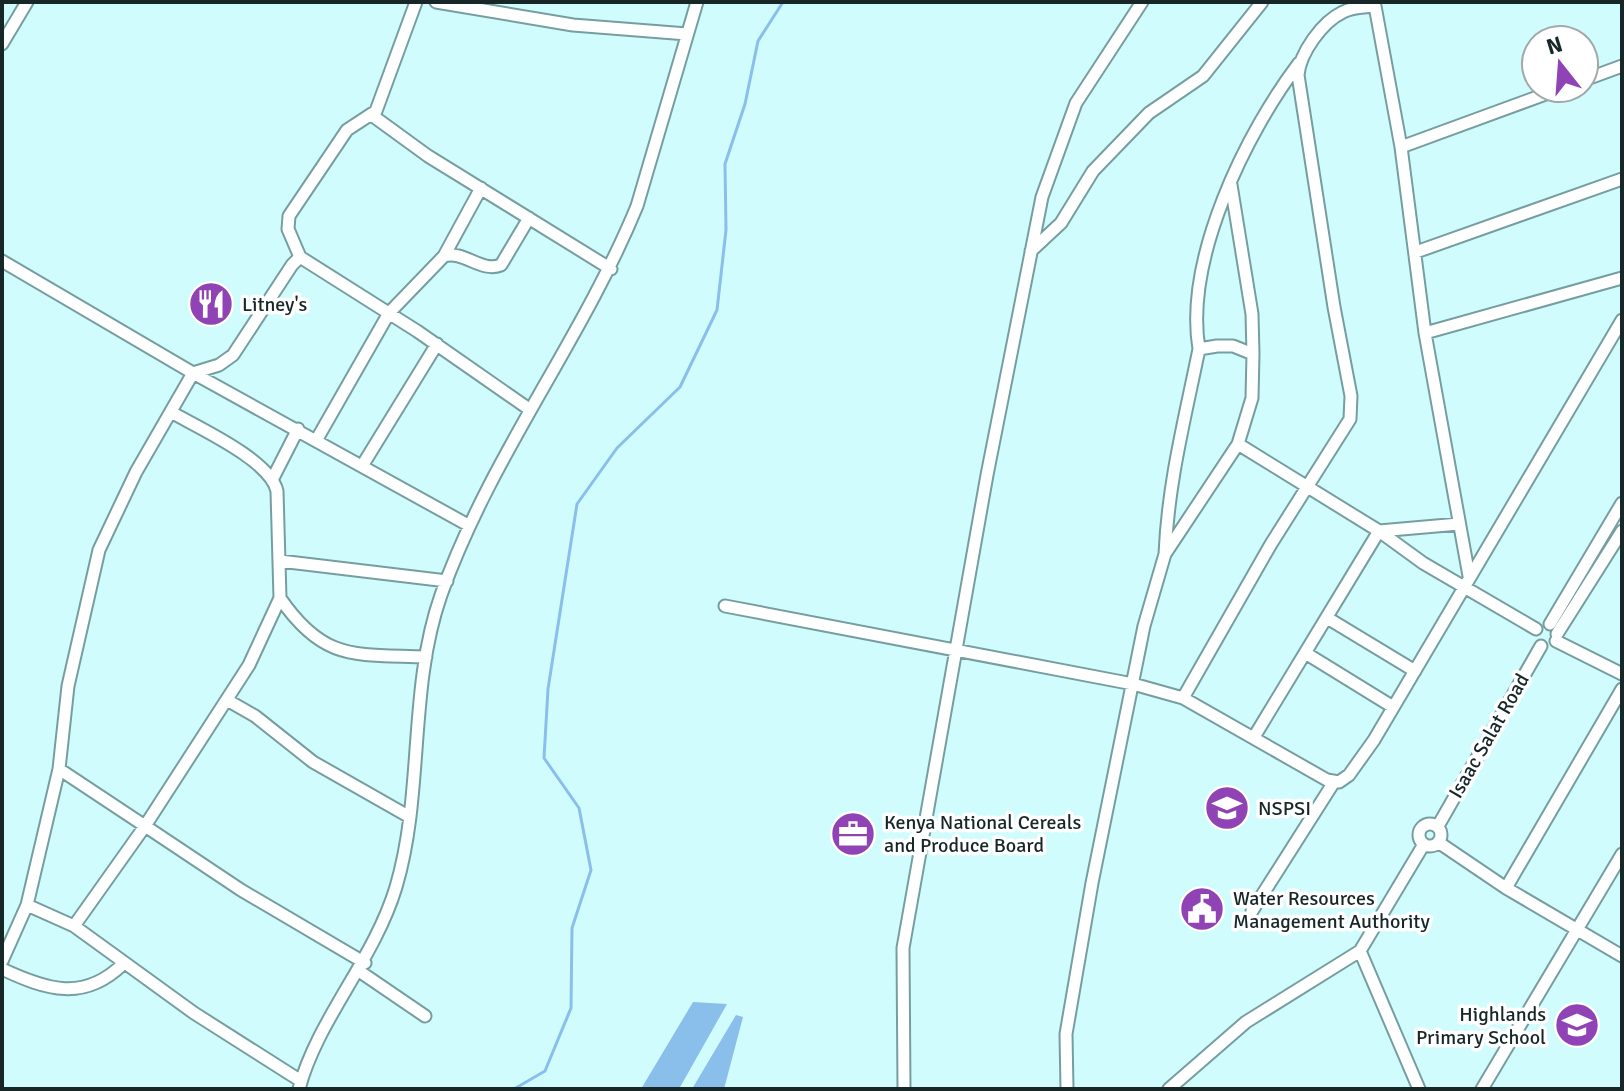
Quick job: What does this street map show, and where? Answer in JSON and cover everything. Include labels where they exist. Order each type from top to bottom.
[{"type":"street","points":[[2,44],[27,2]]},
{"type":"street","points":[[416,2],[373,116],[347,130],[289,216],[288,229],[300,257],[437,344],[529,409]]},
{"type":"street","points":[[436,2],[492,7],[573,25],[687,34]]},
{"type":"street","points":[[27,905],[74,926],[123,964],[300,1085],[362,967],[397,885],[426,657],[447,581],[468,525],[529,409],[611,269],[637,206],[697,2]]},
{"type":"street","points":[[904,1089],[903,948],[987,475],[1031,251],[1051,165],[1076,103],[1142,2]]},
{"type":"street","points":[[1031,251],[1061,223],[1093,171],[1149,113],[1203,76],[1262,2]]},
{"type":"street","points":[[1067,1089],[1066,1034],[1147,612],[1165,554],[1167,504],[1199,349],[1197,300],[1217,218],[1256,126],[1299,63],[1334,17],[1354,8],[1375,4],[1401,147],[1425,333],[1466,581]]},
{"type":"street","points":[[2,14],[17,18]]},
{"type":"street","points":[[1183,698],[1343,430],[1352,408],[1299,90],[1299,63]]},
{"type":"street","points":[[1600,74],[1622,66]]},
{"type":"street","points":[[1401,147],[1520,103]]},
{"type":"street","points":[[373,116],[611,269]]},
{"type":"street","points":[[1416,252],[1622,179]]},
{"type":"street","points":[[1165,554],[1238,444],[1252,398],[1252,314],[1230,182]]},
{"type":"street","points":[[317,439],[389,313],[444,256],[481,188]]},
{"type":"street","points":[[444,256],[453,254],[484,266],[498,267],[529,218]]},
{"type":"street","points":[[2,961],[27,905],[59,769],[68,686],[99,550],[136,472],[193,373],[219,365],[233,355],[300,257]]},
{"type":"street","points":[[2,261],[193,373],[468,525]]},
{"type":"street","points":[[1425,333],[1622,278]]},
{"type":"street","points":[[1252,911],[1334,782],[1349,775],[1393,707],[1622,320]]},
{"type":"street","points":[[362,466],[437,344]]},
{"type":"street","points":[[1199,349],[1233,346],[1253,354]]},
{"type":"street","points":[[171,412],[241,454],[273,478]]},
{"type":"street","points":[[74,926],[145,826],[249,665],[280,598],[273,478],[298,429]]},
{"type":"street","points":[[1238,444],[1466,581],[1536,629],[1554,633],[1622,674]]},
{"type":"street","points":[[1536,629],[1534,637],[1541,646],[1549,646],[1622,503]]},
{"type":"street","points":[[1379,531],[1459,524]]},
{"type":"street","points":[[1254,737],[1329,619],[1379,531]]},
{"type":"street","points":[[1554,633],[1622,531]]},
{"type":"street","points":[[280,561],[447,581]]},
{"type":"street","points":[[280,598],[304,628],[331,648],[351,654],[426,657]]},
{"type":"street","points":[[725,606],[1133,684],[1183,698],[1334,782]]},
{"type":"street","points":[[1329,619],[1415,671]]},
{"type":"street","name":"Isaac Salat Road","points":[[1438,826],[1541,646]]},
{"type":"street","points":[[1307,654],[1393,707]]},
{"type":"street","points":[[1506,888],[1622,689]]},
{"type":"street","points":[[227,700],[255,716],[313,762],[408,816]]},
{"type":"street","points":[[59,769],[362,967],[425,1016]]},
{"type":"street","points":[[1424,844],[1420,838],[1422,827],[1429,824],[1438,826],[1441,837],[1438,842]]},
{"type":"street","points":[[1424,844],[1438,842],[1506,888],[1622,956]]},
{"type":"street","points":[[1169,1089],[1246,1022],[1360,951],[1424,844]]},
{"type":"street","points":[[1482,1089],[1622,854]]},
{"type":"street","points":[[1360,951],[1419,1089]]},
{"type":"street","points":[[2,969],[35,984],[82,989],[108,979],[123,964]]},
{"type":"water","points":[[693,1002],[727,1004],[679,1089],[641,1089]]},
{"type":"water","points":[[736,1015],[743,1017],[724,1089],[692,1089]]},
{"type":"waterway","points":[[514,1089],[545,1071],[571,1008],[572,928],[591,870],[579,808],[544,758],[548,689],[577,504],[617,448],[680,387],[717,310],[726,230],[725,164],[745,104],[758,41],[783,2]]},
{"type":"place","name":"Litney's","points":[[211,304]]},
{"type":"place","name":"NSPSI","points":[[1227,808]]},
{"type":"place","name":"Kenya National Cereals and Produce Board","points":[[853,834]]},
{"type":"place","name":"Water Resources Management Authority","points":[[1202,909]]},
{"type":"place","name":"Highlands Primary School","points":[[1577,1025]]}]
